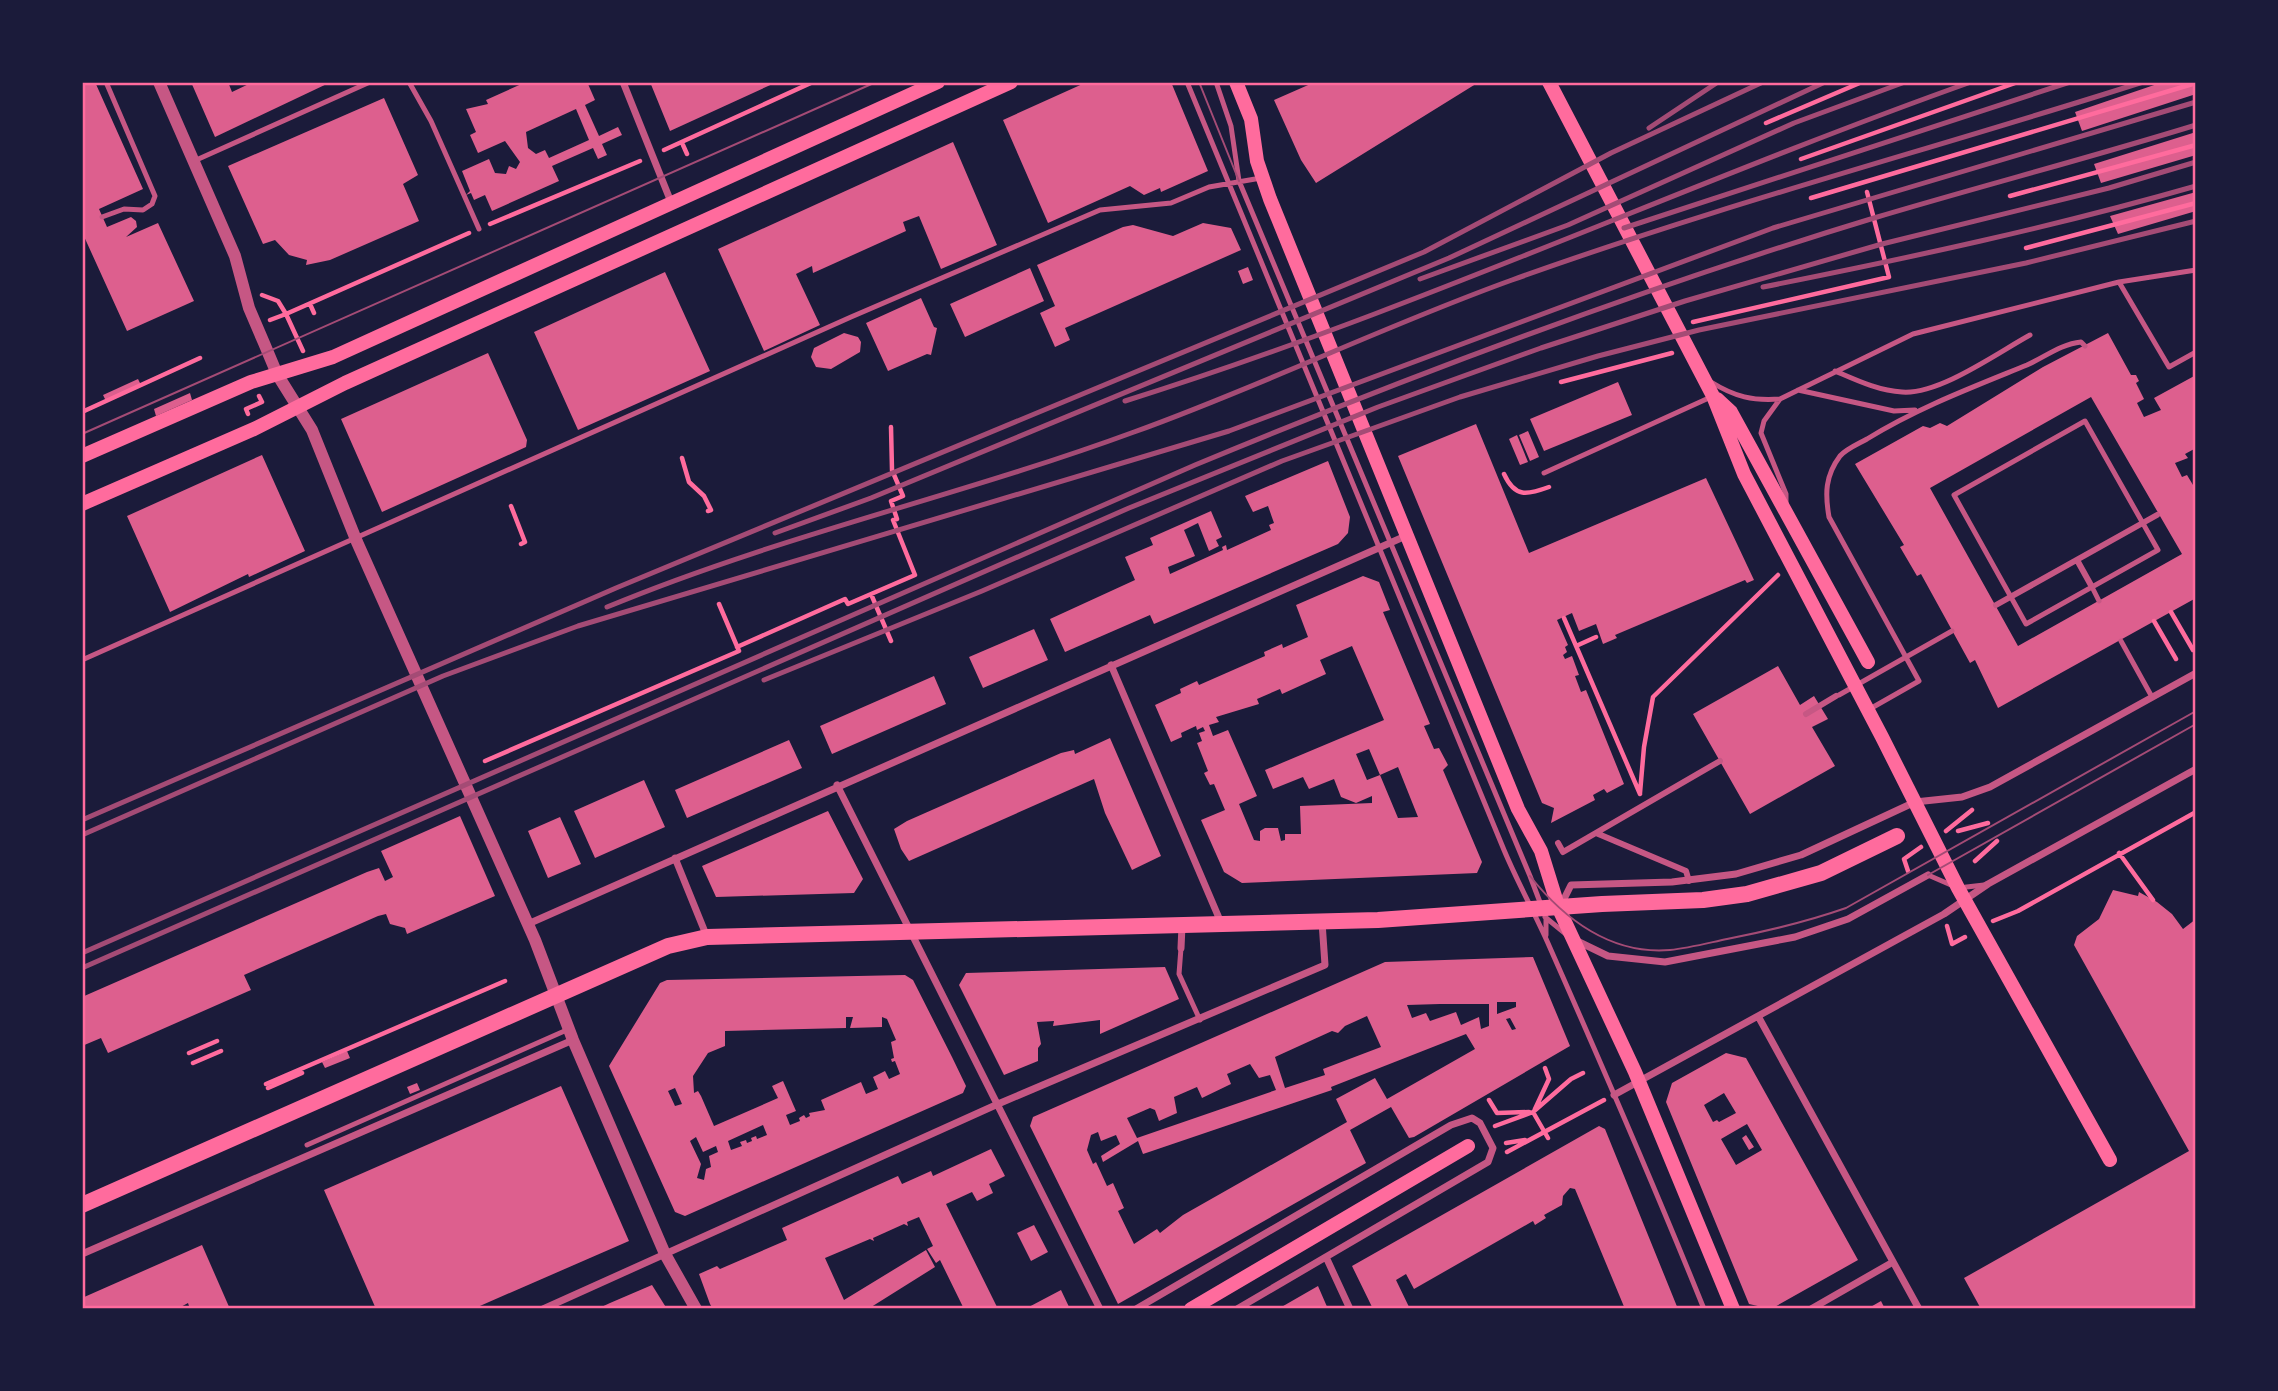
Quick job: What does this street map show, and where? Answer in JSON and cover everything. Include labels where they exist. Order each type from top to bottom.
[{"type":"main road","points":[[82,456],[277,374],[333,357],[938,82]]},
{"type":"main road","points":[[82,504],[1011,82]]},
{"type":"main road","points":[[1236,82],[1251,119],[1262,178],[1518,808],[1541,851],[1544,911],[1573,939],[1639,1083],[1733,1309]]},
{"type":"main road","points":[[1549,82],[1704,378],[1744,474],[1965,902],[2110,1160]]},
{"type":"main road","points":[[1713,396],[1731,412],[1868,662]]},
{"type":"main road","points":[[82,1205],[668,946],[707,937],[1322,922],[1703,900],[1747,894],[1821,873],[1897,836]]},
{"type":"main road","points":[[1191,1309],[1468,1146]]},
{"type":"street","points":[[159,82],[235,256],[246,298],[277,374],[312,430],[356,540],[528,925],[571,1035],[665,1254],[696,1309]]},
{"type":"street","points":[[623,82],[671,202]]},
{"type":"street","points":[[1996,605],[2157,515]]},
{"type":"street","points":[[528,925],[837,785],[1408,535]]},
{"type":"street","points":[[2077,560],[2092,587]]},
{"type":"street","points":[[1111,665],[1222,925]]},
{"type":"street","points":[[1544,911],[1571,885],[1689,881],[1736,874],[1801,855],[1914,802],[1962,797],[1990,787],[2196,673]]},
{"type":"street","points":[[1806,714],[1837,696]]},
{"type":"street","points":[[1558,843],[1563,852],[1720,761]]},
{"type":"street","points":[[1614,1095],[1965,902],[1988,884],[2196,769]]},
{"type":"street","points":[[837,785],[1100,1309]]},
{"type":"street","points":[[1596,832],[1686,871],[1689,881]]},
{"type":"street","points":[[675,858],[707,937]]},
{"type":"street","points":[[1573,939],[1608,956],[1665,962],[1809,933],[1848,919],[1928,875]]},
{"type":"street","points":[[543,1309],[998,1104],[1325,965],[1322,922]]},
{"type":"street","points":[[1181,948],[1182,926]]},
{"type":"street","points":[[1758,1016],[1919,1309]]},
{"type":"street","points":[[82,1254],[571,1035]]},
{"type":"street","points":[[1136,1309],[1451,1125],[1472,1118],[1485,1130],[1493,1148],[1488,1162],[1237,1309]]},
{"type":"street","points":[[1326,1257],[1350,1309]]},
{"type":"street","points":[[1811,1309],[1893,1262]]},
{"type":"lane","points":[[102,217],[124,209],[143,210],[152,204],[155,196],[106,82]]},
{"type":"lane","points":[[194,161],[370,82]]},
{"type":"lane","points":[[409,82],[431,121],[479,229]]},
{"type":"lane","points":[[1187,82],[1521,887],[1544,911],[1547,940]]},
{"type":"lane","points":[[1216,82],[1231,126],[1238,181],[1544,911],[1547,940],[1704,1309]]},
{"type":"lane","points":[[82,660],[1100,210],[1171,203],[1228,183],[1262,178]]},
{"type":"lane","points":[[1704,378],[1733,395],[1756,400],[1780,399],[1913,334],[2119,282],[2196,270]]},
{"type":"lane","points":[[2119,282],[2169,367],[2196,352]]},
{"type":"lane","points":[[1835,371],[1864,383],[1903,392],[1927,389],[2030,335]]},
{"type":"lane","points":[[1868,710],[1919,681],[1829,517],[1825,492],[1829,475],[1841,454],[1893,422],[2070,343],[2081,342],[2085,346]]},
{"type":"lane","points":[[1797,390],[1894,411],[1922,410]]},
{"type":"lane","points":[[1544,473],[1713,396]]},
{"type":"lane","points":[[1780,399],[1764,421],[1761,433],[1786,494],[1787,515]]},
{"type":"lane","points":[[2085,421],[2158,550],[2092,587],[2026,624],[1954,495],[2085,421]]},
{"type":"lane","points":[[2092,587],[2099,601]]},
{"type":"lane","points":[[189,603],[192,612]]},
{"type":"lane","points":[[1837,696],[1952,631]]},
{"type":"lane","points":[[2121,641],[2152,697]]},
{"type":"lane","points":[[1928,875],[1958,888],[1988,884]]},
{"type":"lane","points":[[1181,948],[1179,974],[1200,1020]]},
{"type":"lane","points":[[307,1145],[571,1035]]},
{"type":"path","points":[[286,314],[813,82]]},
{"type":"path","points":[[1766,123],[1862,82]]},
{"type":"path","points":[[1801,159],[2018,82]]},
{"type":"path","points":[[1811,198],[2196,83]]},
{"type":"path","points":[[683,145],[687,154]]},
{"type":"path","points":[[2010,196],[2196,145]]},
{"type":"path","points":[[1695,321],[1889,277],[1867,192]]},
{"type":"path","points":[[2026,248],[2196,203]]},
{"type":"path","points":[[246,298],[264,295],[278,301],[307,365]]},
{"type":"path","points":[[310,304],[314,313]]},
{"type":"path","points":[[1562,382],[1664,355]]},
{"type":"path","points":[[82,412],[200,358]]},
{"type":"path","points":[[249,418],[246,410],[262,402],[258,393]]},
{"type":"path","points":[[737,647],[845,599],[848,604],[915,575],[893,520],[897,519],[891,501],[903,496],[892,470],[891,427]]},
{"type":"path","points":[[682,458],[689,482],[704,496],[711,510],[708,512]]},
{"type":"path","points":[[1504,474],[1510,487],[1528,495],[1549,486],[1544,473]]},
{"type":"path","points":[[511,506],[525,542],[521,544]]},
{"type":"path","points":[[1640,794],[1643,747],[1653,697],[1790,562]]},
{"type":"path","points":[[871,594],[891,641]]},
{"type":"path","points":[[485,761],[739,651],[719,604]]},
{"type":"path","points":[[2171,612],[2193,650]]},
{"type":"path","points":[[1564,618],[1645,804]]},
{"type":"path","points":[[2154,621],[2176,659]]},
{"type":"path","points":[[1576,646],[1596,637]]},
{"type":"path","points":[[1915,851],[1935,840],[1978,804],[1990,787]]},
{"type":"path","points":[[2006,917],[2119,852],[2196,812]]},
{"type":"path","points":[[1958,831],[1988,823]]},
{"type":"path","points":[[1975,861],[1997,841]]},
{"type":"path","points":[[2119,852],[2153,900]]},
{"type":"path","points":[[302,1073],[267,1086],[505,981]]},
{"type":"path","points":[[189,1053],[217,1041]]},
{"type":"path","points":[[193,1063],[221,1051]]},
{"type":"path","points":[[1533,1112],[1549,1079],[1545,1068]]},
{"type":"path","points":[[1485,1130],[1533,1112],[1583,1073]]},
{"type":"path","points":[[1488,1162],[1547,1135],[1614,1095]]},
{"type":"path","points":[[1489,1100],[1497,1113],[1533,1112]]},
{"type":"path","points":[[1533,1112],[1547,1135]]},
{"type":"path","points":[[1490,1139],[1514,1143],[1547,1135]]},
{"type":"building","points":[[95,82],[143,189],[99,209],[107,227],[131,217],[136,221],[137,227],[126,237],[158,223],[194,301],[127,331],[82,232],[82,85]]},
{"type":"building","points":[[191,82],[228,82],[232,92],[253,82],[331,82],[215,137]]},
{"type":"building","points":[[526,82],[592,82],[588,84],[595,100],[585,105],[599,136],[618,127],[622,135],[602,144],[607,155],[598,159],[593,148],[552,166],[559,181],[492,211],[485,195],[474,200],[471,193],[466,195],[470,191],[462,171],[489,159],[495,173],[506,174],[509,166],[516,169],[520,162],[505,141],[478,153],[470,135],[476,132],[466,109],[488,104],[486,100]],"holes":[[[576,109],[589,140],[549,158],[545,150],[536,154],[528,148],[526,132]]]},
{"type":"building","points":[[650,82],[694,84],[777,82],[670,131]]},
{"type":"building","points":[[1087,82],[1171,82],[1208,171],[1161,192],[1160,188],[1144,195],[1130,186],[1048,223],[1003,120]]},
{"type":"building","points":[[1315,82],[1479,82],[1316,183],[1301,160],[1274,100]]},
{"type":"building","points":[[2163,82],[2196,82],[2196,94],[2082,131],[2075,112]]},
{"type":"building","points":[[384,98],[418,175],[403,184],[419,221],[330,260],[306,265],[307,260],[289,255],[275,240],[263,244],[228,166]]},
{"type":"building","points":[[2196,132],[2196,155],[2101,183],[2094,164]]},
{"type":"building","points":[[953,142],[997,245],[941,269],[919,216],[903,222],[906,231],[813,273],[812,266],[796,274],[820,325],[764,351],[718,249]]},
{"type":"building","points":[[2196,192],[2196,211],[2118,234],[2110,216]]},
{"type":"building","points":[[1203,223],[1231,228],[1241,250],[1065,328],[1070,340],[1055,347],[1040,313],[1055,306],[1037,265],[1123,227],[1133,225],[1173,236]]},
{"type":"building","points":[[1248,267],[1253,280],[1243,284],[1238,271]]},
{"type":"building","points":[[1030,268],[1044,301],[965,337],[950,304]]},
{"type":"building","points":[[665,272],[710,371],[578,430],[534,332]]},
{"type":"building","points":[[921,298],[934,327],[937,328],[931,355],[927,354],[888,371],[866,323]]},
{"type":"building","points":[[844,333],[858,337],[861,342],[860,352],[831,369],[816,367],[811,357],[814,348]]},
{"type":"building","points":[[2108,333],[2131,375],[2136,375],[2139,381],[2136,383],[2144,399],[2137,403],[2144,417],[2161,410],[2154,398],[2196,375],[2196,448],[2185,454],[2188,458],[2175,463],[2182,477],[2187,475],[2196,490],[2196,598],[1998,708],[1975,660],[1970,663],[1921,574],[1917,576],[1900,547],[1904,545],[1855,464],[1923,426],[1930,428],[1940,423],[1947,426],[2043,367]],"holes":[[[2091,397],[2182,554],[2018,646],[1930,488]]]},
{"type":"building","points":[[488,353],[527,440],[526,447],[382,512],[341,419]]},
{"type":"building","points":[[138,379],[141,385],[106,401],[103,395]]},
{"type":"building","points":[[1618,382],[1632,415],[1544,451],[1530,419]]},
{"type":"building","points":[[190,393],[192,400],[156,416],[154,409]]},
{"type":"building","points":[[1476,424],[1529,553],[1706,478],[1754,580],[1747,583],[1745,580],[1615,635],[1617,638],[1603,644],[1596,624],[1579,631],[1572,613],[1557,620],[1568,645],[1565,647],[1567,652],[1563,655],[1565,659],[1572,656],[1579,675],[1575,676],[1581,692],[1586,690],[1624,784],[1607,793],[1604,789],[1593,795],[1595,800],[1551,823],[1554,808],[1542,803],[1398,456]]},
{"type":"building","points":[[1528,431],[1539,457],[1530,461],[1519,435]]},
{"type":"building","points":[[1517,435],[1528,462],[1520,465],[1509,439]]},
{"type":"building","points":[[262,455],[305,551],[249,577],[248,574],[170,612],[127,516]]},
{"type":"building","points":[[1328,461],[1350,517],[1348,533],[1338,544],[1154,624],[1150,615],[1065,652],[1050,619],[1135,580],[1125,557],[1153,545],[1150,538],[1211,511],[1222,537],[1216,540],[1219,546],[1209,551],[1198,523],[1184,530],[1195,556],[1168,567],[1170,574],[1223,550],[1222,547],[1226,545],[1227,550],[1271,530],[1269,525],[1274,523],[1268,506],[1253,512],[1245,496]]},
{"type":"building","points":[[1363,576],[1379,582],[1390,610],[1383,612],[1430,724],[1424,726],[1434,749],[1439,748],[1448,765],[1443,770],[1482,862],[1477,873],[1242,883],[1224,872],[1201,820],[1225,810],[1214,784],[1210,785],[1204,773],[1208,771],[1197,743],[1202,741],[1199,733],[1205,731],[1203,727],[1197,730],[1196,726],[1181,733],[1182,737],[1171,742],[1155,705],[1181,693],[1180,689],[1197,681],[1199,685],[1265,656],[1264,652],[1282,644],[1283,648],[1308,637],[1296,605]],"holes":[[[1352,646],[1384,720],[1265,770],[1273,789],[1303,777],[1309,789],[1334,779],[1341,797],[1356,803],[1372,796],[1372,803],[1300,806],[1301,834],[1285,834],[1285,840],[1281,841],[1278,828],[1265,828],[1260,831],[1260,841],[1254,840],[1239,804],[1257,796],[1228,730],[1213,736],[1209,725],[1219,722],[1216,717],[1259,704],[1257,699],[1280,689],[1282,694],[1326,674],[1320,660]],[[1369,749],[1380,775],[1367,780],[1356,754]],[[1398,767],[1418,817],[1398,818],[1380,775]]]},
{"type":"building","points":[[1034,629],[1048,660],[983,688],[969,657]]},
{"type":"building","points":[[1778,666],[1800,705],[1814,696],[1828,719],[1812,727],[1835,766],[1750,814],[1693,714]]},
{"type":"building","points":[[934,676],[946,704],[832,754],[820,726]]},
{"type":"building","points":[[1110,738],[1161,856],[1132,870],[1105,813],[1094,779],[909,861],[901,849],[894,829],[907,821],[1061,753],[1074,750],[1075,754]]},
{"type":"building","points":[[789,740],[802,768],[687,818],[675,790]]},
{"type":"building","points":[[644,780],[665,827],[595,858],[574,811]]},
{"type":"building","points":[[828,811],[863,879],[854,893],[716,897],[702,866]]},
{"type":"building","points":[[460,816],[495,896],[407,934],[405,928],[390,924],[386,914],[378,916],[244,975],[251,990],[108,1053],[101,1038],[82,1046],[82,997],[367,872],[379,868],[385,881],[393,877],[381,851]]},
{"type":"building","points":[[560,817],[581,864],[548,878],[528,831]]},
{"type":"building","points":[[2113,890],[2138,896],[2139,892],[2157,902],[2172,914],[2183,929],[2196,919],[2196,1309],[1981,1309],[1964,1278],[2189,1151],[2074,945],[2077,936],[2099,919]]},
{"type":"building","points":[[1533,957],[1570,1046],[1414,1137],[1409,1138],[1391,1107],[1350,1130],[1366,1163],[1118,1304],[1030,1126],[1033,1117],[1385,962]],"holes":[[[1497,1002],[1516,1002],[1516,1007],[1497,1014]],[[1489,1004],[1489,1026],[1481,1029],[1479,1017],[1461,1025],[1456,1012],[1430,1021],[1426,1013],[1412,1018],[1407,1005]],[[1367,1016],[1381,1047],[1323,1069],[1325,1075],[1285,1088],[1275,1057],[1332,1031],[1338,1033],[1345,1026]],[[1510,1018],[1516,1029],[1512,1030],[1506,1019]],[[1466,1034],[1475,1049],[1387,1099],[1375,1078],[1336,1099],[1347,1122],[1183,1215],[1160,1233],[1157,1229],[1134,1244],[1118,1211],[1124,1208],[1113,1183],[1107,1186],[1087,1150],[1091,1135],[1098,1132],[1101,1141],[1116,1135],[1120,1144],[1101,1156],[1103,1162],[1138,1141],[1143,1154],[1332,1090],[1331,1087]],[[1250,1064],[1259,1078],[1270,1075],[1276,1090],[1137,1138],[1127,1118],[1150,1108],[1155,1110],[1159,1121],[1177,1113],[1174,1097],[1197,1087],[1202,1098],[1231,1084],[1227,1074]]]},
{"type":"building","points":[[1165,967],[1179,999],[1100,1034],[1100,1020],[1053,1026],[1054,1021],[1037,1022],[1041,1044],[1038,1048],[1038,1061],[1004,1075],[959,985],[966,973]]},
{"type":"building","points":[[905,975],[913,980],[966,1086],[963,1093],[685,1216],[675,1212],[609,1066],[660,983],[667,980]],"holes":[[[846,1017],[853,1017],[850,1028],[882,1027],[882,1017],[887,1019],[896,1040],[891,1042],[894,1058],[891,1059],[892,1062],[895,1061],[900,1074],[889,1079],[885,1071],[873,1077],[878,1089],[866,1094],[861,1082],[821,1100],[825,1110],[809,1113],[810,1116],[806,1118],[804,1115],[799,1118],[800,1121],[790,1125],[786,1115],[796,1111],[783,1081],[772,1086],[778,1098],[714,1126],[698,1091],[694,1093],[693,1076],[708,1053],[725,1046],[725,1031],[846,1028]],[[675,1088],[682,1104],[675,1106],[668,1091]],[[763,1125],[767,1135],[757,1139],[756,1136],[747,1143],[746,1140],[740,1142],[742,1146],[731,1150],[728,1141]],[[696,1137],[703,1152],[716,1146],[718,1152],[709,1156],[711,1167],[706,1169],[704,1180],[697,1178],[701,1164],[690,1141]]]},
{"type":"building","points":[[347,1051],[350,1058],[325,1068],[322,1062]]},
{"type":"building","points":[[1726,1053],[1746,1058],[1858,1260],[1771,1309],[1749,1304],[1666,1102],[1672,1083]],"holes":[[[1724,1093],[1736,1113],[1719,1122],[1713,1122],[1704,1105]],[[1747,1124],[1762,1150],[1736,1165],[1721,1139]]]},
{"type":"building","points":[[417,1083],[420,1090],[410,1094],[407,1087]]},
{"type":"building","points":[[561,1086],[629,1241],[473,1309],[376,1309],[324,1190]]},
{"type":"building","points":[[1599,1126],[1605,1129],[1678,1309],[1625,1309],[1575,1189],[1570,1188],[1563,1196],[1562,1205],[1544,1215],[1546,1218],[1535,1225],[1533,1221],[1414,1289],[1406,1274],[1396,1280],[1410,1309],[1373,1309],[1352,1266]]},
{"type":"building","points":[[1746,1135],[1754,1147],[1749,1150],[1742,1138]]},
{"type":"building","points":[[991,1149],[1005,1176],[989,1184],[993,1193],[977,1201],[972,1192],[946,1204],[998,1309],[964,1309],[940,1260],[936,1263],[927,1249],[933,1246],[919,1217],[907,1222],[908,1226],[904,1224],[873,1238],[874,1241],[870,1239],[825,1258],[844,1300],[926,1250],[935,1267],[868,1309],[713,1309],[710,1304],[699,1274],[717,1266],[720,1269],[787,1240],[782,1228],[898,1176],[902,1184],[931,1171],[933,1176]]},
{"type":"building","points":[[1034,1225],[1048,1252],[1031,1261],[1017,1233]]},
{"type":"building","points":[[202,1245],[230,1309],[190,1309],[188,1303],[177,1309],[82,1309],[82,1298]]},
{"type":"building","points":[[652,1285],[667,1309],[597,1309],[610,1303]]},
{"type":"building","points":[[1318,1286],[1328,1309],[1278,1309]]},
{"type":"building","points":[[1061,1290],[1070,1309],[1025,1309]]},
{"type":"building","points":[[1881,1301],[1885,1309],[1867,1309]]},
{"type":"tram line","points":[[82,434],[876,82]]},
{"type":"tram line","points":[[1199,82],[1239,181]]},
{"type":"tram line","points":[[1530,876],[1543,892],[1574,920],[1591,931],[1628,947],[1670,950],[1787,926],[1846,908],[2196,711]]},
{"type":"tram line","points":[[1928,875],[2196,724]]},
{"type":"railway","points":[[1649,128],[1718,82]]},
{"type":"railway","points":[[82,820],[616,588],[1424,252],[1611,153],[1763,82]]},
{"type":"railway","points":[[775,533],[871,498],[1449,258],[1825,82]]},
{"type":"railway","points":[[1420,279],[1568,225],[1794,123],[1905,82]]},
{"type":"railway","points":[[1125,401],[1339,327],[1971,82]]},
{"type":"railway","points":[[1624,228],[2070,82]]},
{"type":"railway","points":[[607,607],[803,537],[1134,432],[1464,298],[1590,253],[2143,82]]},
{"type":"railway","points":[[82,835],[443,676],[578,626],[1229,431],[1773,228],[2196,102]]},
{"type":"railway","points":[[82,953],[1195,465],[1362,397],[1531,333],[1702,273],[1914,206],[2196,125]]},
{"type":"railway","points":[[82,968],[1129,508],[1378,407],[1541,348],[1685,301],[1882,244],[2109,188],[2196,162]]},
{"type":"railway","points":[[1763,287],[1981,241],[2196,186]]},
{"type":"railway","points":[[764,680],[982,591],[1282,461],[1460,397],[1598,356],[1699,330],[2026,263],[2196,221]]}]
